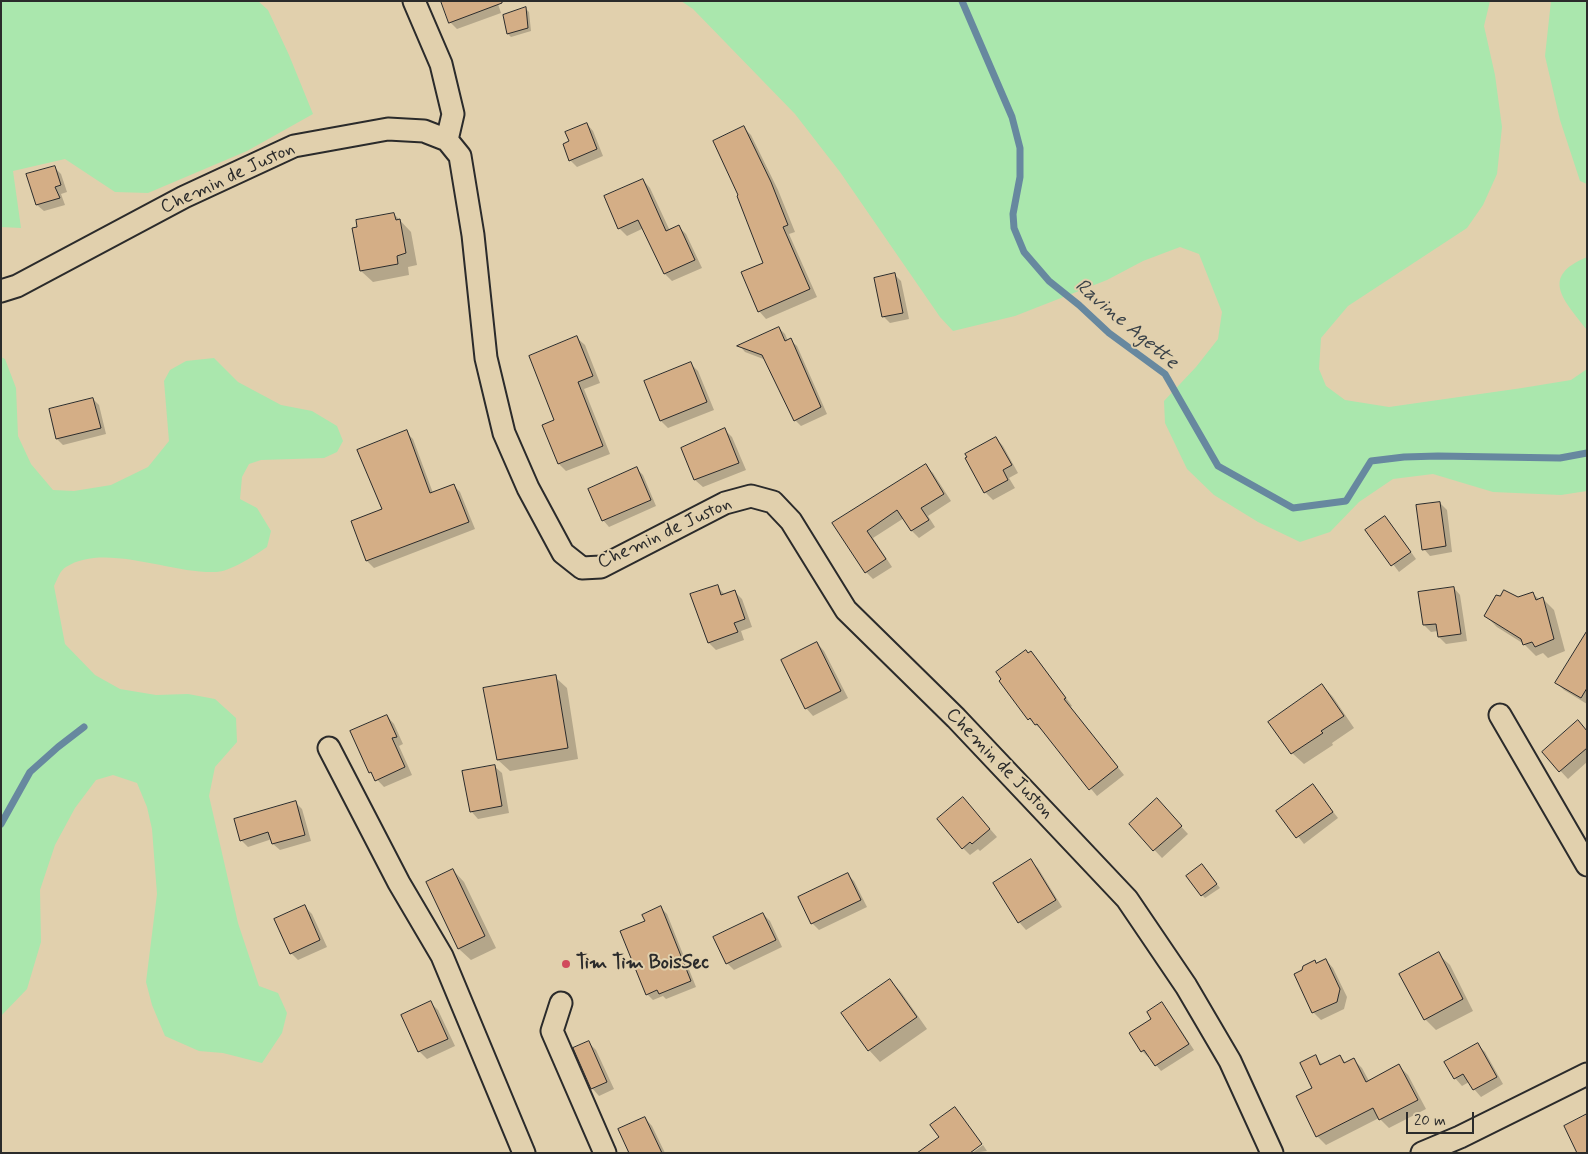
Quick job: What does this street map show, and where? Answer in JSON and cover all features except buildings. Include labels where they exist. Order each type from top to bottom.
[{"type":"street","points":[[414,1],[441,64],[454,114],[447,140]]},
{"type":"street","name":"Chemin de Juston","points":[[1,290],[17,286],[184,197],[294,146],[388,129],[424,131],[447,140],[460,156],[472,235],[486,358],[504,433],[528,488],[563,553],[582,568],[601,567],[725,503],[751,496],[773,502],[791,521],[846,610],[956,718],[1126,900],[1186,986],[1230,1061],[1272,1153]]},
{"type":"street","points":[[1500,716],[1587,865]]},
{"type":"street","points":[[329,748],[399,883],[442,956],[524,1153]]},
{"type":"street","points":[[561,1003],[552,1031],[605,1153]]},
{"type":"street","points":[[1422,1153],[1460,1137],[1587,1074]]},
{"type":"green space","points":[[1,1],[258,1],[268,10],[313,114],[247,151],[148,193],[115,192],[65,159],[13,171],[21,228],[1,227]]},
{"type":"green space","points":[[681,1],[1490,1],[1484,26],[1495,75],[1502,127],[1497,174],[1483,205],[1467,228],[1348,306],[1321,338],[1319,369],[1326,386],[1345,400],[1389,407],[1571,380],[1587,369],[1587,491],[1561,495],[1493,492],[1433,474],[1393,479],[1359,502],[1330,532],[1300,542],[1258,522],[1214,495],[1187,469],[1165,423],[1164,401],[1196,367],[1218,339],[1222,312],[1199,254],[1180,247],[1143,261],[1107,280],[1015,316],[953,331],[940,317],[840,172],[795,114],[693,9]]},
{"type":"green space","points":[[1551,1],[1587,1],[1587,184],[1580,181],[1560,120],[1545,56]]},
{"type":"green space","points":[[1587,257],[1587,330],[1564,299],[1560,290],[1560,281],[1564,273],[1572,265]]},
{"type":"green space","points":[[1,357],[5,359],[16,388],[18,436],[31,464],[53,490],[74,491],[111,485],[148,467],[169,441],[164,381],[170,370],[186,361],[214,358],[238,382],[281,405],[312,411],[337,426],[343,441],[337,452],[324,458],[261,460],[249,464],[242,477],[240,499],[257,508],[271,531],[267,547],[235,566],[216,572],[198,571],[119,558],[99,558],[82,560],[64,568],[54,586],[65,644],[95,675],[120,689],[156,695],[188,694],[215,699],[236,718],[237,742],[215,767],[209,796],[238,923],[259,986],[278,993],[287,1013],[282,1033],[262,1063],[223,1053],[199,1051],[165,1036],[152,1005],[146,982],[157,894],[152,829],[147,807],[137,783],[113,775],[96,780],[75,808],[55,845],[40,890],[41,942],[27,989],[1,1016]]},
{"type":"waterway","name":"Ravine Agette","points":[[962,1],[1012,117],[1020,148],[1020,177],[1013,214],[1014,228],[1024,252],[1049,281],[1079,305],[1109,333],[1165,374],[1218,466],[1293,508],[1346,501],[1371,461],[1404,457],[1438,456],[1560,458],[1587,453]]},
{"type":"waterway","points":[[1,824],[30,772],[84,727]]},
{"type":"place","name":"Tim Tim BoisSec","points":[[566,964]]}]
